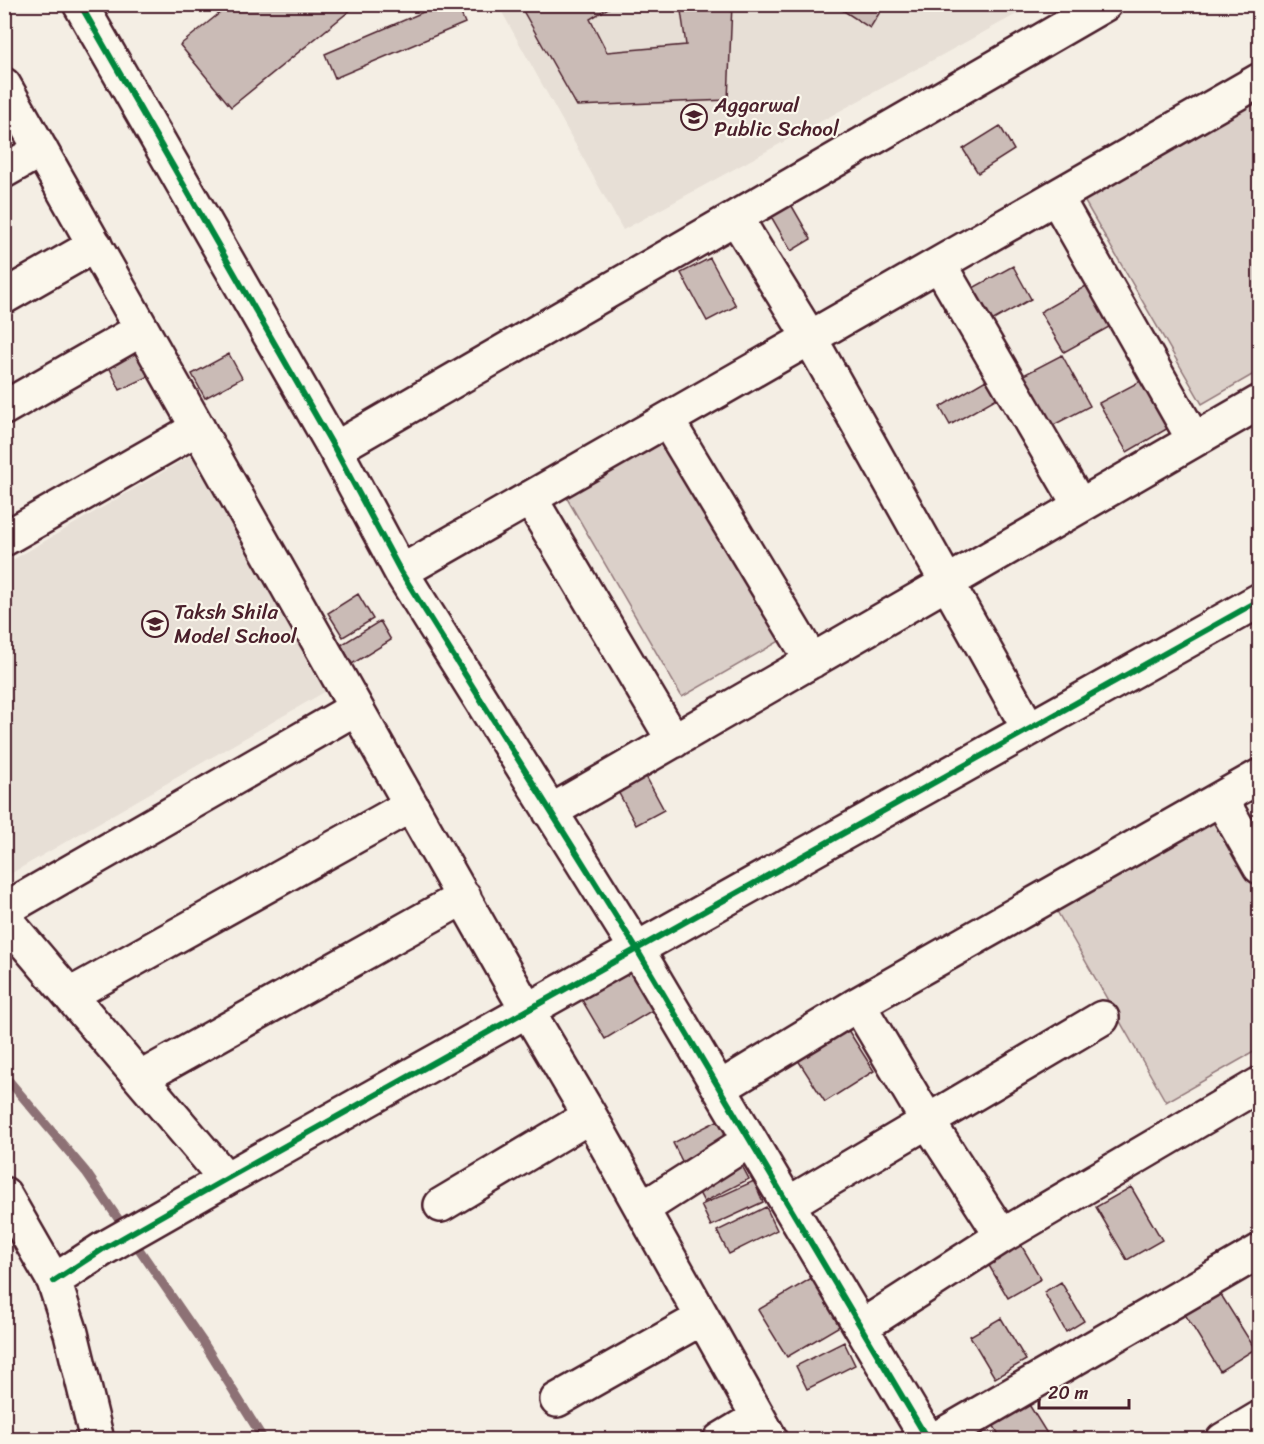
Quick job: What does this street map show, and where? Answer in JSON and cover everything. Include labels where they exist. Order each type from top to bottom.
[{"type":"street","points":[[80,4],[335,449],[401,572],[636,948],[861,1327],[939,1438],[1260,1251]]},
{"type":"street","points":[[335,449],[1105,4]]},
{"type":"street","points":[[4,85],[527,1010],[590,1116],[764,1428],[720,1440]]},
{"type":"street","points":[[401,572],[1056,197],[1258,86]]},
{"type":"street","points":[[4,171],[41,150]]},
{"type":"street","points":[[1056,197],[1194,440]]},
{"type":"street","points":[[736,218],[810,338],[1029,729]]},
{"type":"street","points":[[4,297],[95,245]]},
{"type":"street","points":[[939,264],[1080,506]]},
{"type":"street","points":[[4,408],[142,329]]},
{"type":"street","points":[[550,812],[1260,402]]},
{"type":"street","points":[[667,420],[812,661]]},
{"type":"street","points":[[4,539],[198,428]]},
{"type":"street","points":[[530,498],[674,741]]},
{"type":"street","points":[[54,1281],[103,1249],[164,1214],[1260,600]]},
{"type":"street","points":[[4,910],[357,708]]},
{"type":"street","points":[[720,1088],[858,1004],[1260,776]]},
{"type":"street","points":[[1221,798],[1260,867]]},
{"type":"street","points":[[70,995],[411,805]]},
{"type":"street","points":[[141,1078],[464,897]]},
{"type":"street","points":[[4,918],[226,1179]]},
{"type":"street","points":[[858,1004],[927,1120],[1002,1236]]},
{"type":"street","points":[[788,1204],[1102,1018]]},
{"type":"street","points":[[861,1327],[1002,1236],[1260,1084]]},
{"type":"street","points":[[441,1205],[590,1116]]},
{"type":"street","points":[[642,1209],[750,1140]]},
{"type":"street","points":[[4,1194],[54,1281],[71,1333],[97,1440]]},
{"type":"street","points":[[556,1400],[702,1318]]},
{"type":"street","points":[[1223,1440],[1260,1418]]},
{"type":"shaded area","name":"Aggarwal Public School","points":[[498,5],[1033,5],[623,230]]},
{"type":"shaded area","points":[[1252,97],[1260,109],[1259,371],[1202,404],[1081,195]]},
{"type":"shaded area","points":[[668,426],[790,635],[682,697],[561,488]]},
{"type":"shaded area","name":"Taksh Shila Model School","points":[[202,449],[340,683],[5,877],[4,565]]},
{"type":"shaded area","points":[[1224,809],[1259,871],[1259,1049],[1166,1102],[1054,906]]},
{"type":"building","points":[[231,4],[358,4],[231,107],[180,45]]},
{"type":"building","points":[[442,4],[457,4],[465,23],[335,78],[325,54]]},
{"type":"building","points":[[529,4],[615,4],[590,19],[607,52],[686,45],[680,4],[732,4],[728,100],[577,106],[522,9]]},
{"type":"building","points":[[833,4],[885,4],[870,28]]},
{"type":"building","points":[[1000,126],[1014,150],[978,173],[963,149]]},
{"type":"building","points":[[785,194],[811,239],[791,251],[765,206]]},
{"type":"building","points":[[710,258],[736,306],[707,321],[681,273]]},
{"type":"building","points":[[1013,266],[1031,299],[981,327],[962,294]]},
{"type":"building","points":[[1095,281],[1118,322],[1064,352],[1040,312]]},
{"type":"building","points":[[137,344],[152,375],[120,390],[105,358]]},
{"type":"building","points":[[229,354],[242,378],[205,398],[192,374]]},
{"type":"building","points":[[1062,355],[1090,406],[1042,431],[1014,380]]},
{"type":"building","points":[[1150,376],[1177,423],[1127,452],[1099,403]]},
{"type":"building","points":[[986,380],[997,398],[950,425],[940,407]]},
{"type":"building","points":[[358,594],[373,619],[343,637],[328,613]]},
{"type":"building","points":[[380,621],[391,640],[352,664],[341,645]]},
{"type":"building","points":[[642,769],[664,810],[636,825],[614,784]]},
{"type":"building","points":[[630,965],[656,1008],[605,1039],[579,995]]},
{"type":"building","points":[[843,1022],[874,1071],[825,1102],[794,1054]]},
{"type":"building","points":[[721,1119],[731,1139],[683,1163],[673,1143]]},
{"type":"building","points":[[739,1160],[749,1179],[704,1202],[694,1183]]},
{"type":"building","points":[[754,1181],[763,1202],[711,1226],[701,1205]]},
{"type":"building","points":[[1131,1187],[1162,1240],[1127,1260],[1096,1207]]},
{"type":"building","points":[[766,1207],[777,1230],[729,1254],[717,1231]]},
{"type":"building","points":[[1017,1238],[1041,1279],[1008,1298],[984,1257]]},
{"type":"building","points":[[815,1276],[843,1324],[787,1357],[758,1310]]},
{"type":"building","points":[[1061,1282],[1084,1321],[1066,1332],[1044,1292]]},
{"type":"building","points":[[1213,1282],[1255,1349],[1220,1371],[1178,1303]]},
{"type":"building","points":[[1001,1318],[1026,1360],[995,1378],[970,1336]]},
{"type":"building","points":[[844,1342],[855,1365],[807,1389],[796,1366]]},
{"type":"building","points":[[1023,1395],[1051,1440],[1002,1440],[988,1416]]},
{"type":"waterway","points":[[4,1075],[86,1172],[203,1342],[264,1440]]},
{"type":"cycle path","points":[[80,4],[335,449],[401,572],[636,948],[928,1440]]},
{"type":"cycle path","points":[[54,1281],[103,1249],[226,1179],[1260,600]]},
{"type":"place","name":"Aggarwal Public School","points":[[694,117]]},
{"type":"place","name":"Taksh Shila Model School","points":[[155,624]]}]
